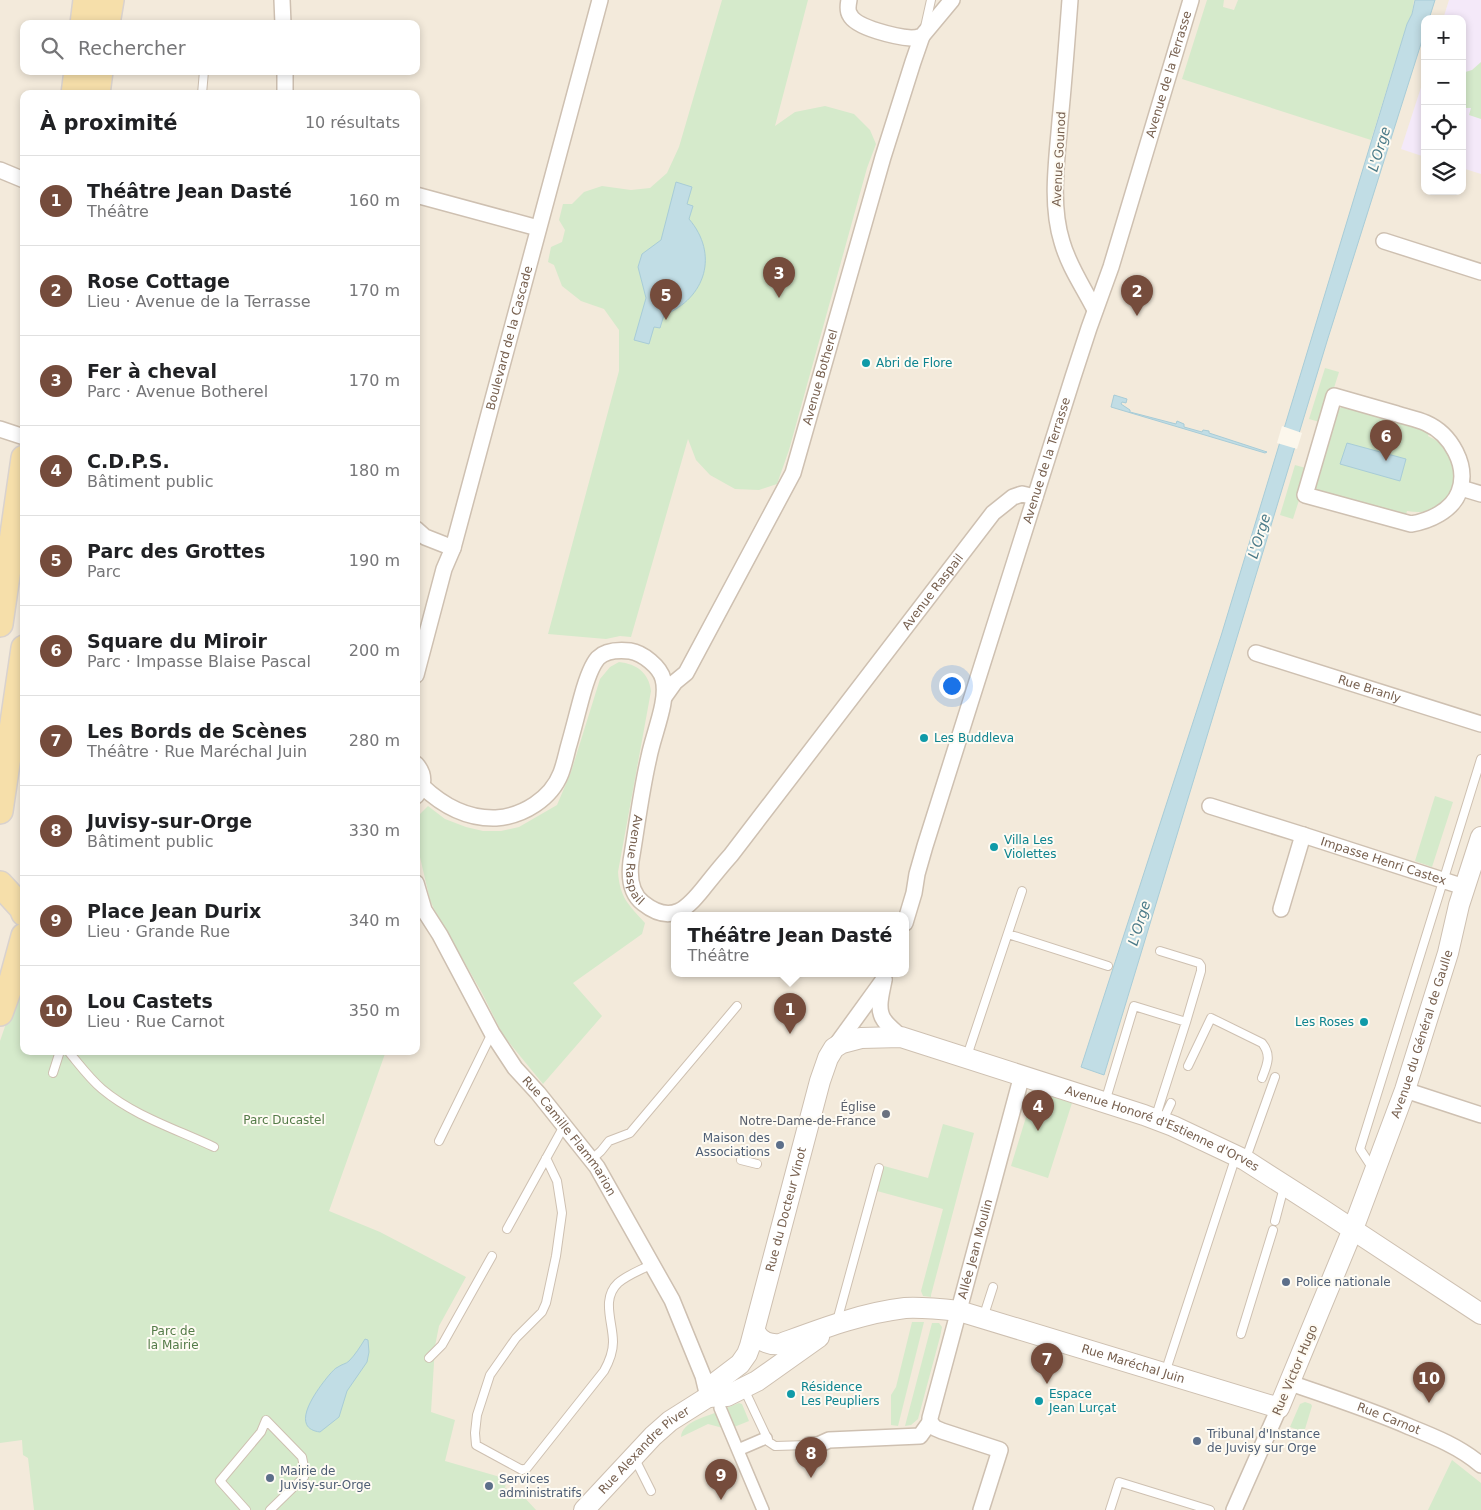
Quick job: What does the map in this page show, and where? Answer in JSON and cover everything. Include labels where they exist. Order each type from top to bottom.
[{"type":"main road","points":[[84,20],[86,0]]},
{"type":"main road","points":[[108,20],[111,0]]},
{"type":"main road","points":[[75,90],[76,75]]},
{"type":"main road","points":[[98,90],[99,75]]},
{"type":"main road","points":[[0,624],[3,576],[20,480]]},
{"type":"main road","points":[[0,811],[20,675]]},
{"type":"main road","points":[[0,884],[20,906]]},
{"type":"main road","points":[[0,1013],[20,951]]},
{"type":"street","points":[[282,0],[283,20]]},
{"type":"street","name":"Boulevard de la Cascade","points":[[420,660],[444,569],[453,548],[600,0]]},
{"type":"street","points":[[849,0],[849,15],[853,21],[862,26],[912,38],[922,36],[952,0]]},
{"type":"street","name":"Avenue Gounod","points":[[1070,0],[1055,200],[1062,242],[1079,282],[1095,310]]},
{"type":"street","name":"Avenue de la Terrasse","points":[[908,912],[919,865],[1095,310],[1111,267],[1192,0]]},
{"type":"street","name":"Avenue Botherel","points":[[665,696],[675,682],[686,673],[793,473],[883,157],[922,36]]},
{"type":"street","points":[[285,75],[286,90]]},
{"type":"street","points":[[0,170],[20,178]]},
{"type":"street","points":[[420,196],[538,228]]},
{"type":"street","points":[[1384,241],[1481,272]]},
{"type":"street","points":[[1334,396],[1426,423],[1436,428],[1454,447],[1459,459],[1462,472],[1461,488],[1457,499],[1451,506],[1420,523],[1410,524],[1305,495],[1334,396]]},
{"type":"street","points":[[0,429],[20,436]]},
{"type":"street","points":[[1461,488],[1481,494]]},
{"type":"street","name":"Avenue Raspail","points":[[680,912],[685,909],[708,883],[993,514],[1013,497],[1022,494],[1035,497]]},
{"type":"street","points":[[420,533],[425,537],[453,548]]},
{"type":"street","name":"Avenue Raspail","points":[[420,792],[463,814],[482,818],[506,817],[523,812],[549,794],[561,774],[584,688],[598,658],[609,652],[625,650],[644,656],[653,663],[663,678],[665,696],[649,757],[630,871],[632,890],[638,899],[656,911],[671,914]]},
{"type":"street","name":"Rue Branly","points":[[1256,653],[1481,724]]},
{"type":"street","points":[[420,770],[423,780],[420,788]]},
{"type":"street","name":"Impasse Henri Castex","points":[[1210,806],[1443,881],[1471,879]]},
{"type":"street","name":"Impasse Henri Castex","points":[[1281,909],[1303,835]]},
{"type":"street","name":"Avenue du Général de Gaulle","points":[[1353,1230],[1405,1090],[1471,879],[1481,837]]},
{"type":"street","points":[[0,880],[20,892]]},
{"type":"street","name":"Rue Camille Flammarion","points":[[420,896],[424,910],[440,935],[492,1033],[515,1068],[538,1093],[597,1167],[672,1300],[714,1403]]},
{"type":"street","points":[[834,1048],[884,977]]},
{"type":"street","points":[[885,977],[880,1014],[901,1037]]},
{"type":"street","points":[[834,1048],[842,1043],[861,1038],[901,1037]]},
{"type":"street","name":"Avenue Honoré d'Estienne d'Orves","points":[[901,1037],[1022,1075],[1132,1117],[1165,1124],[1209,1146],[1241,1158],[1481,1314]]},
{"type":"street","name":"Rue du Docteur Vinot","points":[[714,1403],[715,1383],[740,1364],[747,1354],[755,1332],[792,1175],[820,1081],[828,1058],[834,1048]]},
{"type":"street","name":"Allée Jean Moulin","points":[[930,1422],[1022,1075]]},
{"type":"street","points":[[1405,1090],[1481,1114]]},
{"type":"street","name":"Rue Victor Hugo","points":[[1234,1510],[1280,1408],[1353,1230]]},
{"type":"street","name":"Rue Maréchal Juin","points":[[714,1403],[757,1381],[796,1345],[836,1325],[868,1314],[906,1308],[932,1308],[959,1311],[1280,1408]]},
{"type":"street","points":[[755,1332],[759,1338],[771,1345],[796,1345]]},
{"type":"street","name":"Rue Carnot","points":[[1290,1383],[1374,1412],[1440,1439],[1481,1465]]},
{"type":"street","points":[[714,1403],[738,1450],[763,1510]]},
{"type":"street","name":"Rue Alexandre Piver","points":[[584,1510],[634,1455],[670,1421],[714,1403]]},
{"type":"street","points":[[810,1445],[818,1445],[829,1440],[920,1436],[930,1422],[942,1431],[1000,1450],[981,1510]]},
{"type":"street","points":[[738,1450],[766,1438]]},
{"type":"lane","points":[[922,36],[931,0]]},
{"type":"lane","points":[[202,90],[204,75]]},
{"type":"lane","points":[[1375,1172],[1360,1149],[1481,758]]},
{"type":"lane","points":[[967,1058],[1022,891]]},
{"type":"lane","points":[[1008,934],[1108,966]]},
{"type":"lane","points":[[1160,951],[1199,963],[1201,966],[1201,972],[1186,1022],[1165,1124]]},
{"type":"lane","points":[[591,1160],[609,1141],[630,1132],[738,1006]]},
{"type":"lane","points":[[1096,1103],[1134,1006],[1186,1022]]},
{"type":"lane","points":[[1188,1066],[1212,1018],[1262,1043],[1266,1047],[1268,1062],[1262,1078]]},
{"type":"lane","points":[[439,1140],[492,1033]]},
{"type":"lane","points":[[53,1073],[59,1055]]},
{"type":"lane","points":[[72,1055],[101,1088],[123,1104],[151,1119],[214,1147]]},
{"type":"lane","points":[[1165,1374],[1241,1158],[1275,1077]]},
{"type":"lane","points":[[1165,1124],[1171,1103]]},
{"type":"lane","points":[[507,1230],[564,1126]]},
{"type":"lane","points":[[546,1158],[557,1181],[562,1213],[556,1256],[546,1303],[542,1312],[516,1338],[490,1375],[477,1415],[476,1445],[522,1470],[527,1468],[604,1371],[609,1362],[613,1345],[609,1309],[609,1299],[612,1290],[624,1278],[652,1264]]},
{"type":"lane","points":[[741,1160],[757,1164]]},
{"type":"lane","points":[[836,1325],[879,1168]]},
{"type":"lane","points":[[1241,1334],[1274,1226],[1284,1185]]},
{"type":"lane","points":[[429,1358],[442,1345],[492,1256]]},
{"type":"lane","points":[[983,1318],[993,1287]]},
{"type":"lane","points":[[744,1388],[769,1442],[775,1446],[810,1445]]},
{"type":"lane","points":[[246,1510],[220,1481],[262,1432],[266,1420],[302,1457],[304,1467],[304,1477],[270,1510]]},
{"type":"lane","points":[[634,1455],[651,1490]]},
{"type":"lane","points":[[1110,1510],[1119,1482],[1210,1510]]},
{"type":"shaded area","points":[[0,0],[1481,0],[1481,1510],[0,1510]]},
{"type":"shaded area","points":[[1449,0],[1481,0],[1481,174],[1466,169],[1466,15],[1444,15]]},
{"type":"shaded area","points":[[1421,87],[1421,156],[1401,149]]},
{"type":"green space","points":[[722,0],[808,0],[775,126],[795,112],[825,106],[854,114],[870,130],[876,144],[867,168],[789,450],[777,484],[759,490],[735,489],[710,475],[696,460],[688,439],[631,637],[620,636],[606,639],[548,634],[619,371],[619,330],[604,309],[581,301],[562,286],[554,265],[548,262],[551,247],[562,242],[565,230],[559,220],[563,204],[572,204],[584,192],[602,186],[631,190],[650,188],[667,173],[679,147]]},
{"type":"green space","points":[[1207,0],[1224,0],[1223,7],[1234,10],[1238,0],[1414,0],[1412,14],[1407,24],[1371,140],[1182,79]]},
{"type":"green space","points":[[1481,62],[1481,119],[1469,115],[1471,108],[1466,108],[1466,72],[1472,70]]},
{"type":"green space","points":[[1325,368],[1339,372],[1323,423],[1309,419]]},
{"type":"green space","points":[[1342,407],[1430,430],[1428,436],[1440,442],[1449,452],[1454,469],[1453,486],[1445,501],[1427,511],[1407,511],[1405,518],[1316,491],[1314,485],[1336,411]]},
{"type":"green space","points":[[1295,465],[1309,469],[1293,519],[1280,515]]},
{"type":"green space","points":[[619,662],[637,667],[648,679],[651,691],[618,872],[623,895],[645,923],[642,934],[573,983],[602,1016],[543,1084],[503,1035],[482,993],[434,909],[430,900],[420,857],[420,814],[428,806],[445,819],[466,827],[483,831],[501,831],[519,827],[557,805],[571,772],[600,679],[610,667]]},
{"type":"green space","points":[[1435,796],[1453,802],[1432,867],[1415,861]]},
{"type":"green space","name":"Parc de la Mairie","points":[[20,983],[20,1055],[385,1055],[329,1211],[380,1232],[466,1277],[439,1326],[435,1346],[431,1412],[455,1420],[445,1461],[507,1479],[505,1488],[524,1497],[536,1510],[34,1510],[28,1458],[23,1455],[22,1440],[0,1443],[0,1041]]},
{"type":"green space","points":[[1034,1091],[1072,1103],[1048,1178],[1011,1166]]},
{"type":"green space","points":[[943,1124],[974,1133],[931,1297],[923,1296],[921,1291],[943,1209],[877,1191],[884,1166],[928,1178]]},
{"type":"green space","points":[[912,1322],[924,1322],[898,1426],[891,1425],[891,1395],[896,1387]]},
{"type":"green space","points":[[932,1323],[939,1323],[942,1327],[940,1337],[918,1419],[911,1425],[905,1426]]},
{"type":"green space","points":[[1305,1402],[1312,1406],[1305,1429],[1301,1431],[1290,1427],[1300,1404]]},
{"type":"green space","points":[[739,1403],[742,1404],[749,1421],[734,1427],[726,1408]]},
{"type":"green space","points":[[717,1412],[723,1428],[708,1424],[681,1437],[685,1427]]},
{"type":"green space","points":[[1452,1460],[1481,1483],[1481,1510],[1428,1510]]},
{"type":"water","name":"L'Orge","points":[[1415,0],[1435,0],[1430,15],[1421,15],[1421,44],[1328,338],[1104,1075],[1081,1067],[1221,636],[1407,24],[1412,14]]},
{"type":"water","points":[[676,182],[692,187],[687,204],[693,206],[689,219],[698,232],[704,246],[704,274],[690,298],[664,315],[660,328],[654,327],[649,344],[634,340],[646,298],[638,267],[642,254],[661,240]]},
{"type":"water","points":[[1114,395],[1127,399],[1126,403],[1122,402],[1121,404],[1130,412],[1176,424],[1177,421],[1184,424],[1184,427],[1202,432],[1203,430],[1209,431],[1209,433],[1267,452],[1265,453],[1111,407]]},
{"type":"water","points":[[1347,443],[1406,459],[1400,481],[1340,464]]},
{"type":"water","points":[[365,1339],[368,1340],[369,1352],[367,1362],[347,1391],[339,1417],[320,1432],[311,1429],[306,1423],[306,1415],[313,1397],[336,1368],[349,1361]]},
{"type":"pier","points":[[1282,426],[1302,433],[1297,449],[1277,443]]},
{"type":"place","name":"Fer à cheval","points":[[779,298]]},
{"type":"place","name":"Rose Cottage","points":[[1137,316]]},
{"type":"place","name":"Parc des Grottes","points":[[666,320]]},
{"type":"place","name":"Abri de Flore","points":[[866,363]]},
{"type":"place","name":"Square du Miroir","points":[[1386,461]]},
{"type":"place","name":"Les Buddleva","points":[[924,738]]},
{"type":"place","name":"Villa Les Violettes","points":[[994,847]]},
{"type":"place","name":"Les Roses","points":[[1364,1022]]},
{"type":"place","name":"Théâtre Jean Dasté","points":[[790,1034]]},
{"type":"place","name":"Église Notre-Dame-de-France","points":[[886,1114]]},
{"type":"place","name":"C.D.P.S.","points":[[1038,1131]]},
{"type":"place","name":"Maison des Associations","points":[[780,1145]]},
{"type":"place","name":"Police nationale","points":[[1286,1282]]},
{"type":"place","name":"Les Bords de Scènes","points":[[1047,1384]]},
{"type":"place","name":"Résidence Les Peupliers","points":[[791,1394]]},
{"type":"place","name":"Espace Jean Lurçat","points":[[1039,1401]]},
{"type":"place","name":"Lou Castets","points":[[1429,1403]]},
{"type":"place","name":"Tribunal d'Instance de Juvisy sur Orge","points":[[1197,1441]]},
{"type":"place","name":"Mairie de Juvisy-sur-Orge","points":[[270,1478]]},
{"type":"place","name":"Juvisy-sur-Orge","points":[[811,1478]]},
{"type":"place","name":"Services administratifs","points":[[489,1486]]},
{"type":"place","name":"Place Jean Durix","points":[[721,1500]]},
{"type":"park label","name":"Parc Ducastel","points":[[284,1120]]}]
